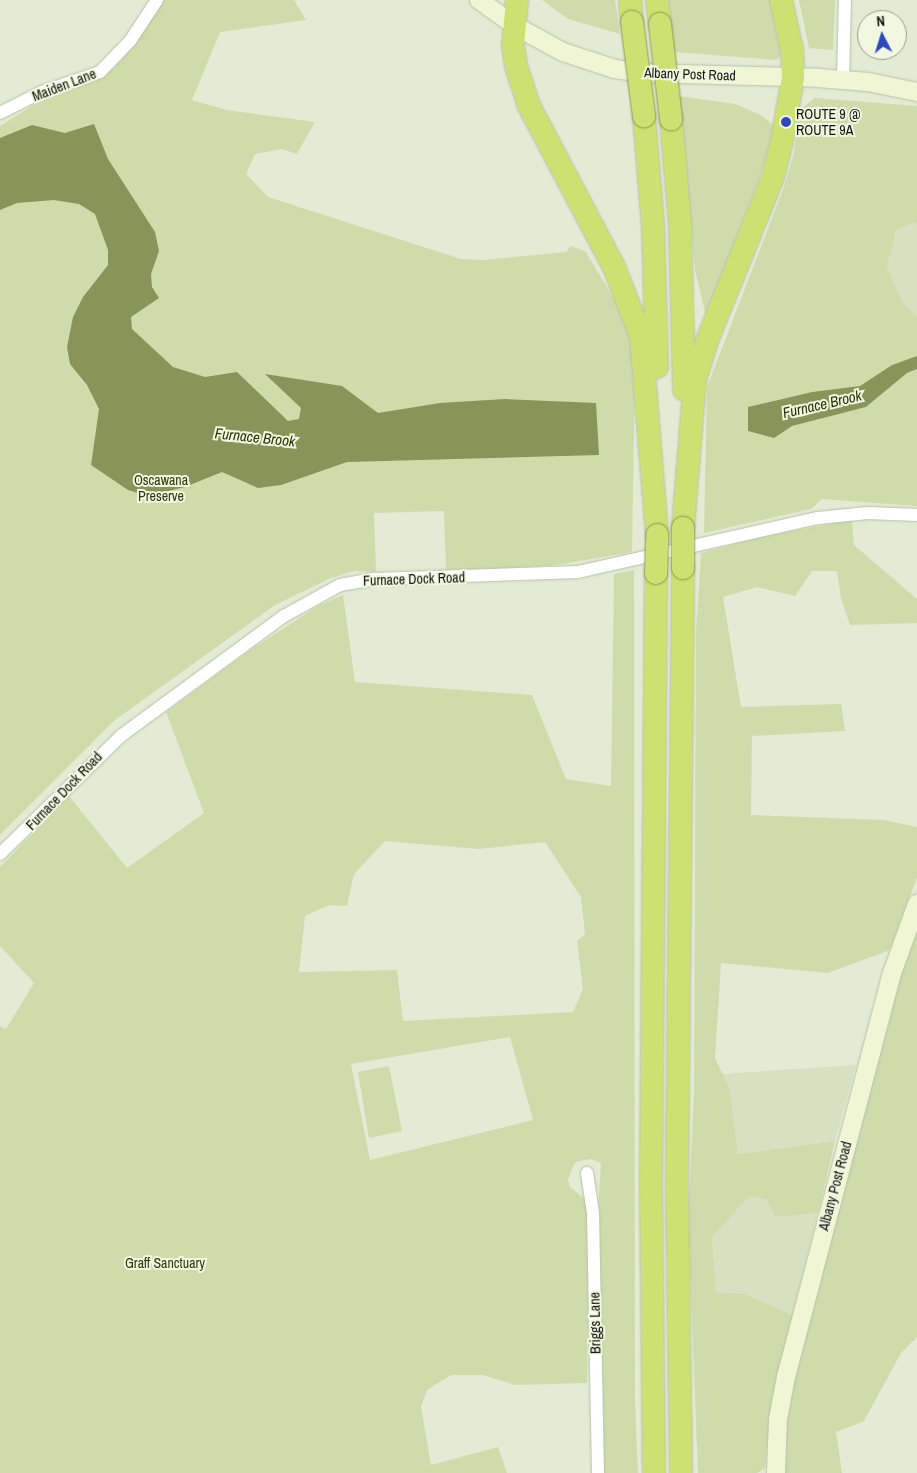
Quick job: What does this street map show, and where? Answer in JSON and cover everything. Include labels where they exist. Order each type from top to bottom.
[{"type":"highway","points":[[517,0],[517,26],[513,46],[516,66],[528,104],[614,267],[641,336],[657,535]]},
{"type":"highway","points":[[630,0],[651,180],[656,306],[657,535],[651,1182],[654,1473]]},
{"type":"highway","points":[[657,0],[671,119],[683,296],[683,568],[677,1181],[681,1473]]},
{"type":"highway","points":[[683,528],[695,380],[706,343],[773,177],[793,77],[792,50],[781,0]]},
{"type":"main road","name":"Albany Post Road","points":[[479,0],[517,26],[564,52],[616,68],[644,73],[843,80],[917,92]]},
{"type":"main road","name":"Albany Post Road","points":[[776,1473],[778,1419],[786,1377],[891,976],[917,904]]},
{"type":"street","name":"Maiden Lane","points":[[0,113],[42,92],[100,72],[130,42],[157,0]]},
{"type":"street","points":[[843,80],[846,0]]},
{"type":"street","name":"Furnace Dock Road","points":[[0,854],[122,735],[284,616],[340,585],[376,579],[578,572],[818,518],[868,513],[917,515]]},
{"type":"street","name":"Briggs Lane","points":[[587,1173],[593,1214],[598,1473]]},
{"type":"shaded area","points":[[913,222],[917,224],[917,316],[903,303],[887,267],[896,231]]},
{"type":"shaded area","points":[[856,1065],[835,1141],[738,1154],[730,1089],[722,1074]]},
{"type":"shaded area","points":[[750,1196],[767,1200],[775,1217],[818,1213],[793,1315],[745,1294],[716,1294],[712,1237]]},
{"type":"green space","name":"Oscawana Preserve","points":[[163,0],[294,0],[306,20],[220,32],[192,100],[227,110],[315,122],[297,154],[282,149],[255,154],[246,174],[268,197],[461,259],[483,260],[566,252],[571,246],[586,252],[618,306],[631,340],[635,370],[632,552],[556,565],[446,572],[444,511],[374,513],[376,572],[354,571],[331,578],[275,605],[115,720],[0,835],[0,126],[45,98],[112,69]]},
{"type":"green space","points":[[542,0],[615,0],[620,34],[568,19]]},
{"type":"green space","points":[[668,0],[774,0],[783,47],[780,57],[777,60],[674,52]]},
{"type":"green space","points":[[799,0],[835,0],[833,50],[809,48]]},
{"type":"green space","points":[[679,96],[735,104],[761,115],[775,127],[761,174],[706,316],[695,270]]},
{"type":"green space","points":[[815,98],[917,106],[917,224],[913,222],[896,231],[887,267],[903,303],[917,316],[917,356],[892,365],[860,386],[812,392],[748,407],[748,431],[774,437],[792,426],[866,407],[907,373],[917,369],[917,506],[822,499],[811,509],[704,533],[707,387],[784,187],[794,153],[799,110]]},
{"type":"green space","points":[[852,520],[854,545],[917,599],[917,623],[850,625],[841,598],[837,571],[812,571],[795,596],[757,587],[723,597],[741,707],[841,704],[845,731],[752,736],[751,815],[884,820],[917,827],[917,877],[890,950],[828,973],[721,963],[715,1058],[730,1089],[738,1154],[835,1141],[818,1213],[775,1217],[767,1200],[750,1196],[712,1237],[716,1293],[745,1294],[793,1315],[773,1396],[765,1468],[757,1473],[698,1473],[688,1222],[694,1092],[696,633],[701,553],[761,537]]},
{"type":"green space","name":"Graff Sanctuary","points":[[634,570],[635,1401],[638,1473],[603,1473],[599,1195],[601,1163],[590,1159],[575,1162],[568,1179],[570,1187],[587,1201],[589,1212],[587,1383],[515,1385],[483,1375],[451,1375],[427,1390],[421,1407],[431,1465],[498,1447],[507,1473],[0,1473],[0,1026],[6,1029],[34,983],[0,946],[0,867],[69,796],[127,868],[204,813],[166,712],[246,653],[318,606],[343,595],[355,682],[532,695],[566,779],[611,786],[614,574]],"holes":[[[385,841],[478,849],[545,842],[581,897],[585,934],[577,941],[583,989],[573,1012],[403,1021],[397,970],[299,972],[305,916],[329,905],[347,906],[354,874]],[[510,1037],[533,1120],[370,1160],[351,1064]]]},
{"type":"green space","points":[[917,927],[917,1337],[901,1353],[864,1421],[836,1432],[842,1473],[783,1473],[786,1419],[795,1377],[898,981]]},
{"type":"green space","points":[[389,1066],[402,1131],[369,1138],[358,1072]]},
{"type":"water","name":"Furnace Brook","points":[[94,124],[108,159],[155,232],[159,251],[151,274],[152,287],[159,298],[131,317],[132,329],[173,367],[205,377],[237,372],[288,421],[299,419],[301,408],[265,374],[342,386],[378,413],[440,403],[505,399],[596,403],[599,455],[347,462],[281,485],[258,488],[222,472],[185,487],[148,496],[128,490],[91,465],[99,409],[87,385],[70,364],[67,347],[73,317],[83,297],[108,265],[108,250],[95,214],[79,204],[54,200],[17,203],[0,210],[0,138],[32,125],[65,133]]},
{"type":"water","name":"Furnace Brook","points":[[917,356],[917,369],[907,373],[866,407],[792,426],[774,438],[748,431],[748,407],[812,392],[860,386],[892,365]]},
{"type":"place","name":"ROUTE 9 @ ROUTE 9A","points":[[786,122]]}]
